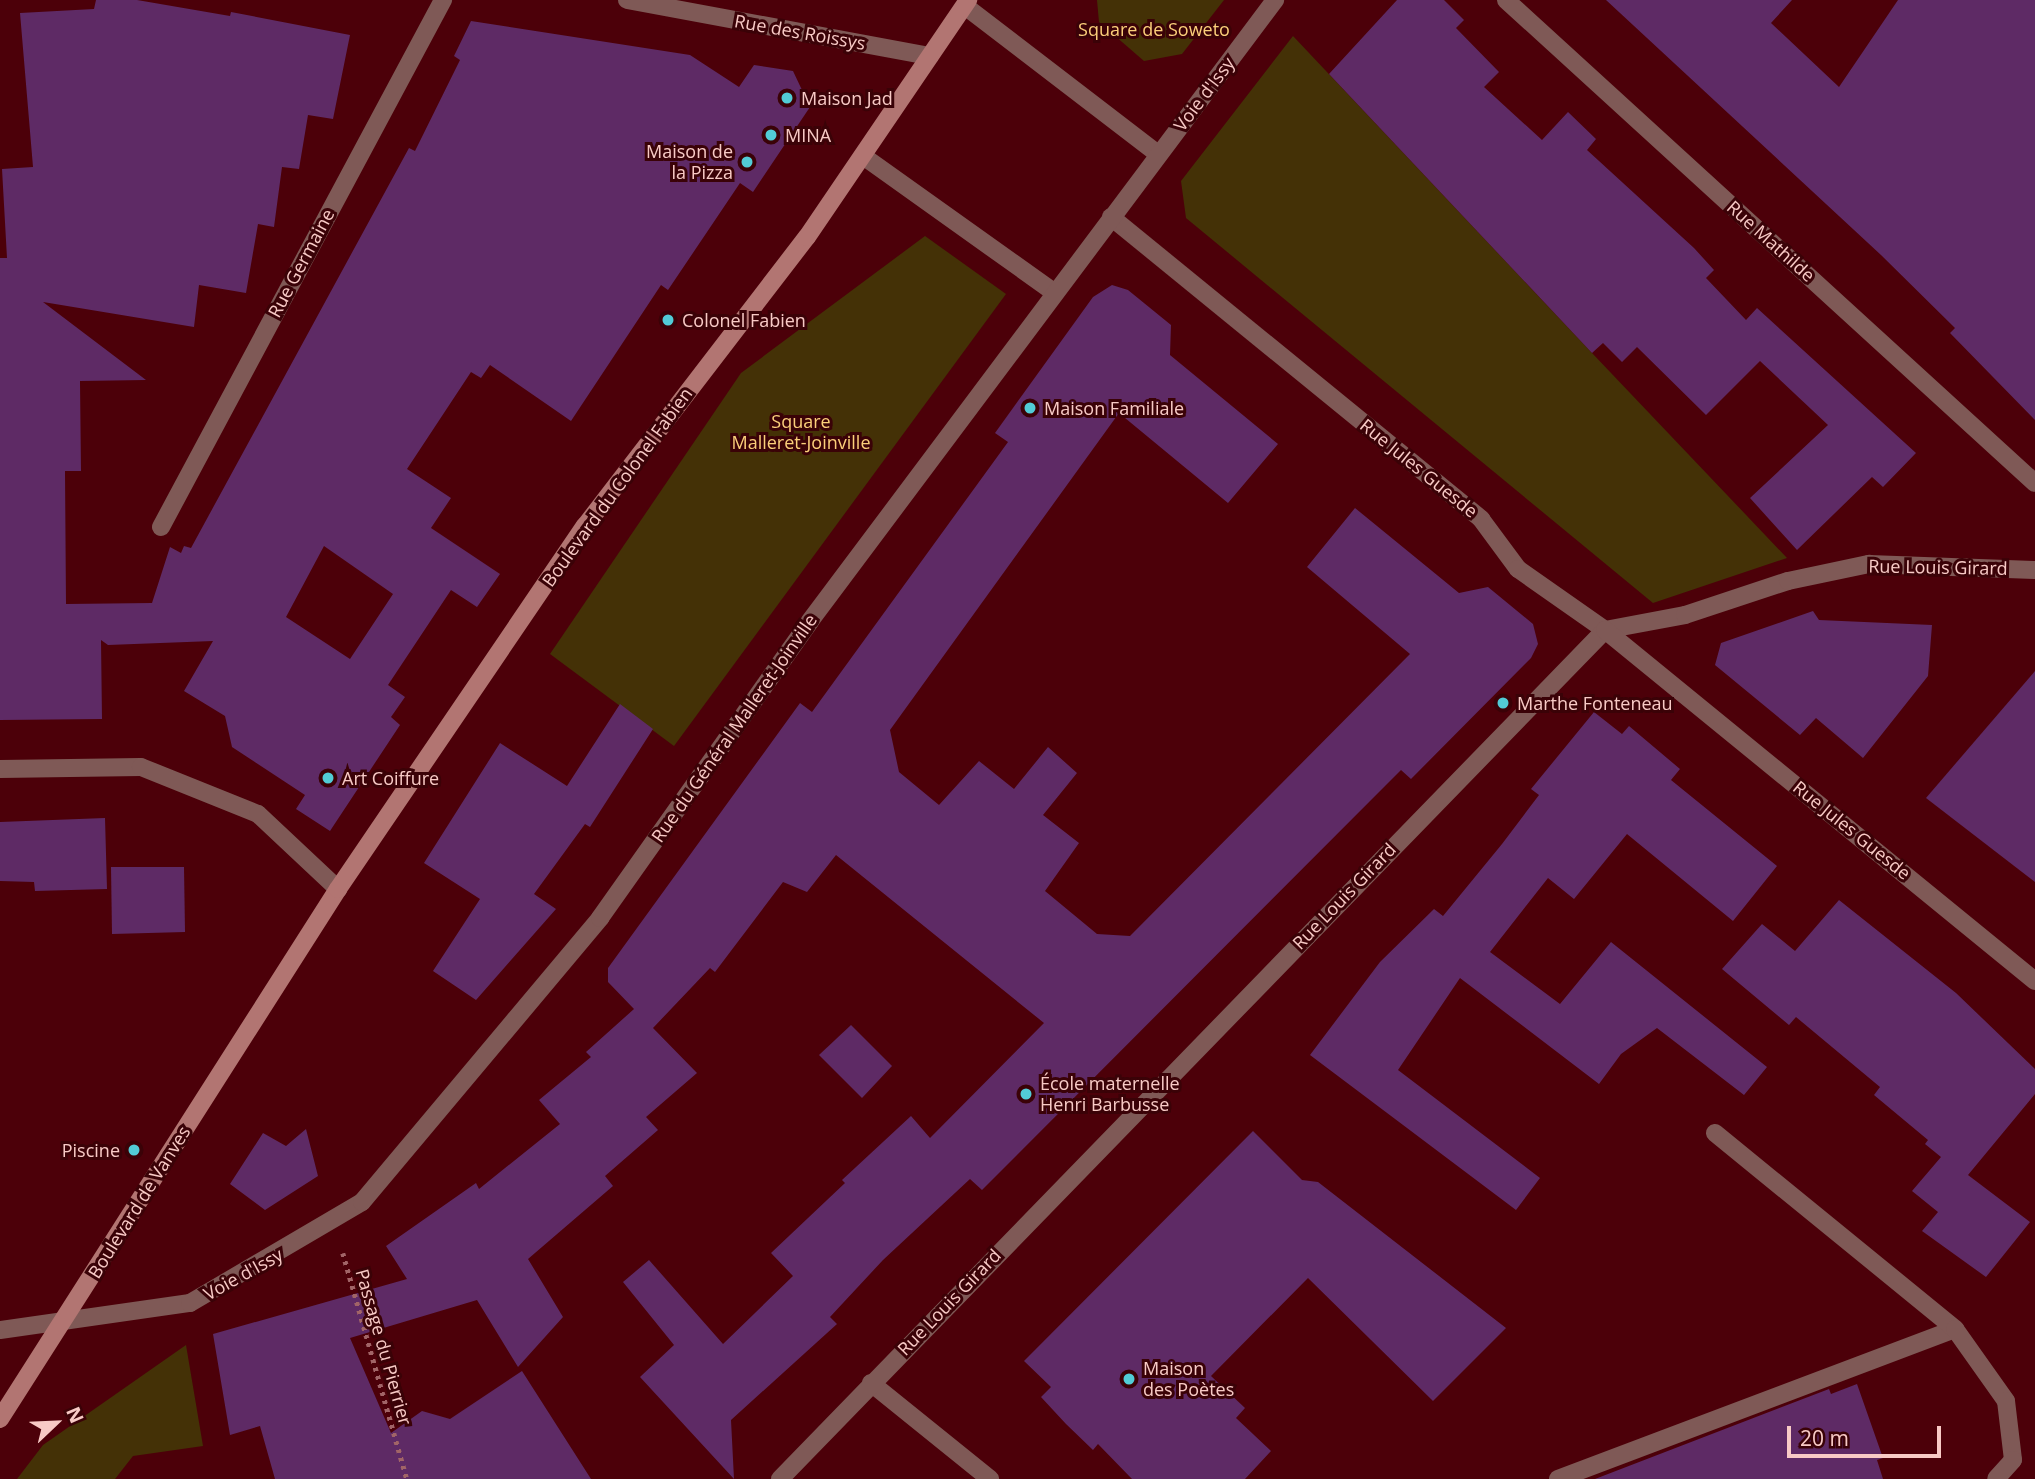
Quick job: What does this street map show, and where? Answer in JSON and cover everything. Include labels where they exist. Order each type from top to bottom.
[{"type":"main road","name":"Boulevard du Colonel Fabien","points":[[277,983],[585,526],[807,237],[967,3]]},
{"type":"main road","name":"Boulevard de Vanves","points":[[0,1419],[277,983]]},
{"type":"street","name":"Rue Germaine","points":[[161,527],[443,0]]},
{"type":"street","name":"Rue des Roissys","points":[[627,0],[930,56]]},
{"type":"street","name":"Voie d'Issy","points":[[1158,154],[1275,0]]},
{"type":"street","name":"Rue Mathilde","points":[[1506,0],[2035,483]]},
{"type":"street","points":[[967,3],[1158,154],[1111,216]]},
{"type":"street","points":[[863,156],[1054,292]]},
{"type":"street","name":"Rue du Général Malleret-Joinville","points":[[335,1222],[362,1202],[600,918],[810,621],[1111,216]]},
{"type":"street","name":"Rue Jules Guesde","points":[[1111,216],[1481,519],[1518,569],[1605,630],[2035,981]]},
{"type":"street","name":"Rue Louis Girard","points":[[780,1479],[1605,630],[1685,615],[1788,581],[1869,564],[2035,570]]},
{"type":"street","points":[[0,769],[141,767],[258,814],[338,889]]},
{"type":"street","points":[[1715,1133],[1955,1329],[2006,1401],[2013,1460],[1996,1479]]},
{"type":"street","name":"Voie d'Issy","points":[[0,1330],[62,1324],[190,1303],[335,1222]]},
{"type":"street","points":[[1558,1479],[1955,1329]]},
{"type":"street","points":[[871,1383],[990,1479]]},
{"type":"path","name":"Passage du Pierrier","points":[[335,1222],[407,1479]]},
{"type":"green space","name":"Square de Soweto","points":[[1097,0],[1224,0],[1182,54],[1144,61],[1099,22]]},
{"type":"green space","points":[[1293,36],[1787,558],[1653,603],[1186,218],[1181,181]]},
{"type":"green space","name":"Square Malleret-Joinville","points":[[925,236],[1006,294],[674,746],[550,654],[741,373]]},
{"type":"green space","points":[[186,1345],[203,1446],[133,1456],[115,1479],[17,1479],[43,1445]]},
{"type":"building","points":[[96,0],[137,0],[230,16],[231,12],[350,35],[333,119],[308,115],[299,169],[282,167],[274,227],[258,224],[246,293],[199,285],[194,327],[43,302],[146,380],[80,381],[81,471],[65,471],[66,604],[152,603],[170,547],[181,553],[184,546],[191,548],[409,148],[415,151],[460,60],[454,56],[471,21],[690,55],[739,87],[754,65],[793,71],[810,107],[753,192],[740,183],[668,290],[661,285],[571,421],[490,365],[481,378],[471,372],[407,469],[451,498],[431,528],[500,574],[477,607],[451,590],[388,685],[405,697],[391,717],[400,725],[330,831],[296,809],[305,795],[232,747],[225,716],[184,691],[213,641],[108,645],[101,640],[102,719],[0,720],[0,258],[7,258],[2,169],[33,167],[20,13],[94,9]],"holes":[[[324,546],[393,594],[350,659],[286,617]]]},
{"type":"building","points":[[1397,0],[1444,0],[1464,20],[1456,28],[1499,72],[1484,87],[1542,140],[1568,112],[1596,139],[1587,150],[1694,248],[1714,270],[1706,278],[1746,320],[1757,308],[1916,453],[1883,487],[1872,477],[1797,550],[1750,498],[1828,425],[1760,361],[1706,415],[1637,347],[1622,362],[1603,343],[1592,353],[1329,74]]},
{"type":"building","points":[[1606,0],[1792,0],[1771,23],[1839,87],[1898,0],[2035,0],[2035,420],[1950,333],[1955,328],[1881,255]]},
{"type":"building","points":[[1112,285],[1128,290],[1171,325],[1170,355],[1278,444],[1228,503],[1119,413],[890,730],[899,772],[939,805],[979,761],[1014,789],[1048,747],[1077,773],[1043,815],[1079,843],[1045,891],[1097,934],[1130,936],[1410,654],[1307,567],[1355,508],[1459,593],[1488,587],[1533,624],[1538,644],[1531,658],[1411,779],[1401,770],[982,1190],[970,1179],[883,1260],[830,1317],[837,1324],[731,1420],[734,1479],[640,1377],[674,1345],[623,1282],[649,1260],[723,1344],[793,1276],[771,1253],[845,1183],[842,1180],[911,1116],[930,1138],[1044,1023],[836,855],[807,892],[783,882],[715,972],[710,968],[653,1028],[697,1073],[646,1117],[658,1130],[605,1176],[613,1186],[528,1259],[563,1317],[518,1367],[477,1300],[350,1338],[391,1433],[422,1411],[450,1419],[522,1371],[591,1479],[275,1479],[260,1426],[230,1435],[213,1334],[407,1279],[386,1246],[476,1183],[479,1189],[560,1124],[539,1100],[591,1057],[586,1052],[634,1009],[608,982],[608,968],[800,703],[812,712],[1008,442],[995,433],[1093,297]]},
{"type":"building","points":[[1813,611],[1819,620],[1932,625],[1928,676],[1863,758],[1816,718],[1800,735],[1715,665],[1721,643]]},
{"type":"building","points":[[2035,671],[2035,882],[1926,798]]},
{"type":"building","points":[[620,704],[653,729],[590,827],[585,824],[534,894],[556,909],[476,1000],[433,971],[480,899],[424,863],[500,743],[567,786]]},
{"type":"building","points":[[1594,712],[1622,734],[1629,726],[1680,769],[1671,780],[1777,866],[1733,921],[1627,834],[1574,899],[1548,878],[1490,952],[1560,1004],[1611,942],[1767,1067],[1744,1095],[1657,1028],[1621,1054],[1599,1084],[1460,978],[1398,1070],[1540,1178],[1516,1210],[1310,1055],[1380,962],[1434,909],[1443,916],[1539,795],[1531,789]]},
{"type":"building","points":[[105,818],[107,889],[35,891],[34,882],[0,881],[0,822]]},
{"type":"building","points":[[111,867],[184,867],[185,932],[112,934]]},
{"type":"building","points":[[1839,900],[1956,993],[2035,1069],[2035,1094],[1968,1175],[2030,1222],[1986,1277],[1922,1231],[1938,1212],[1912,1191],[1941,1157],[1925,1144],[1928,1140],[1874,1095],[1880,1087],[1796,1017],[1789,1025],[1722,969],[1762,924],[1795,951]]},
{"type":"building","points":[[851,1025],[892,1066],[862,1098],[819,1055]]},
{"type":"building","points":[[306,1129],[318,1176],[265,1210],[230,1184],[263,1133],[286,1146]]},
{"type":"building","points":[[1253,1131],[1302,1180],[1318,1182],[1506,1328],[1433,1401],[1308,1278],[1211,1376],[1245,1408],[1236,1418],[1271,1451],[1245,1479],[1132,1479],[1098,1444],[1093,1450],[1041,1397],[1051,1387],[1024,1361]]},
{"type":"building","points":[[1857,1384],[1883,1458],[1877,1460],[1883,1479],[1595,1479],[1829,1389],[1831,1394]]},
{"type":"place","name":"Maison Jad","points":[[787,98]]},
{"type":"place","name":"MINA","points":[[771,135]]},
{"type":"place","name":"Maison de la Pizza","points":[[747,162]]},
{"type":"place","name":"Colonel Fabien","points":[[668,320]]},
{"type":"place","name":"Maison Familiale","points":[[1030,408]]},
{"type":"place","name":"Marthe Fonteneau","points":[[1503,703]]},
{"type":"place","name":"Art Coiffure","points":[[328,778]]},
{"type":"place","name":"École maternelle Henri Barbusse","points":[[1026,1094]]},
{"type":"place","name":"Piscine","points":[[134,1150]]},
{"type":"place","name":"Maison des Poètes","points":[[1129,1379]]}]
